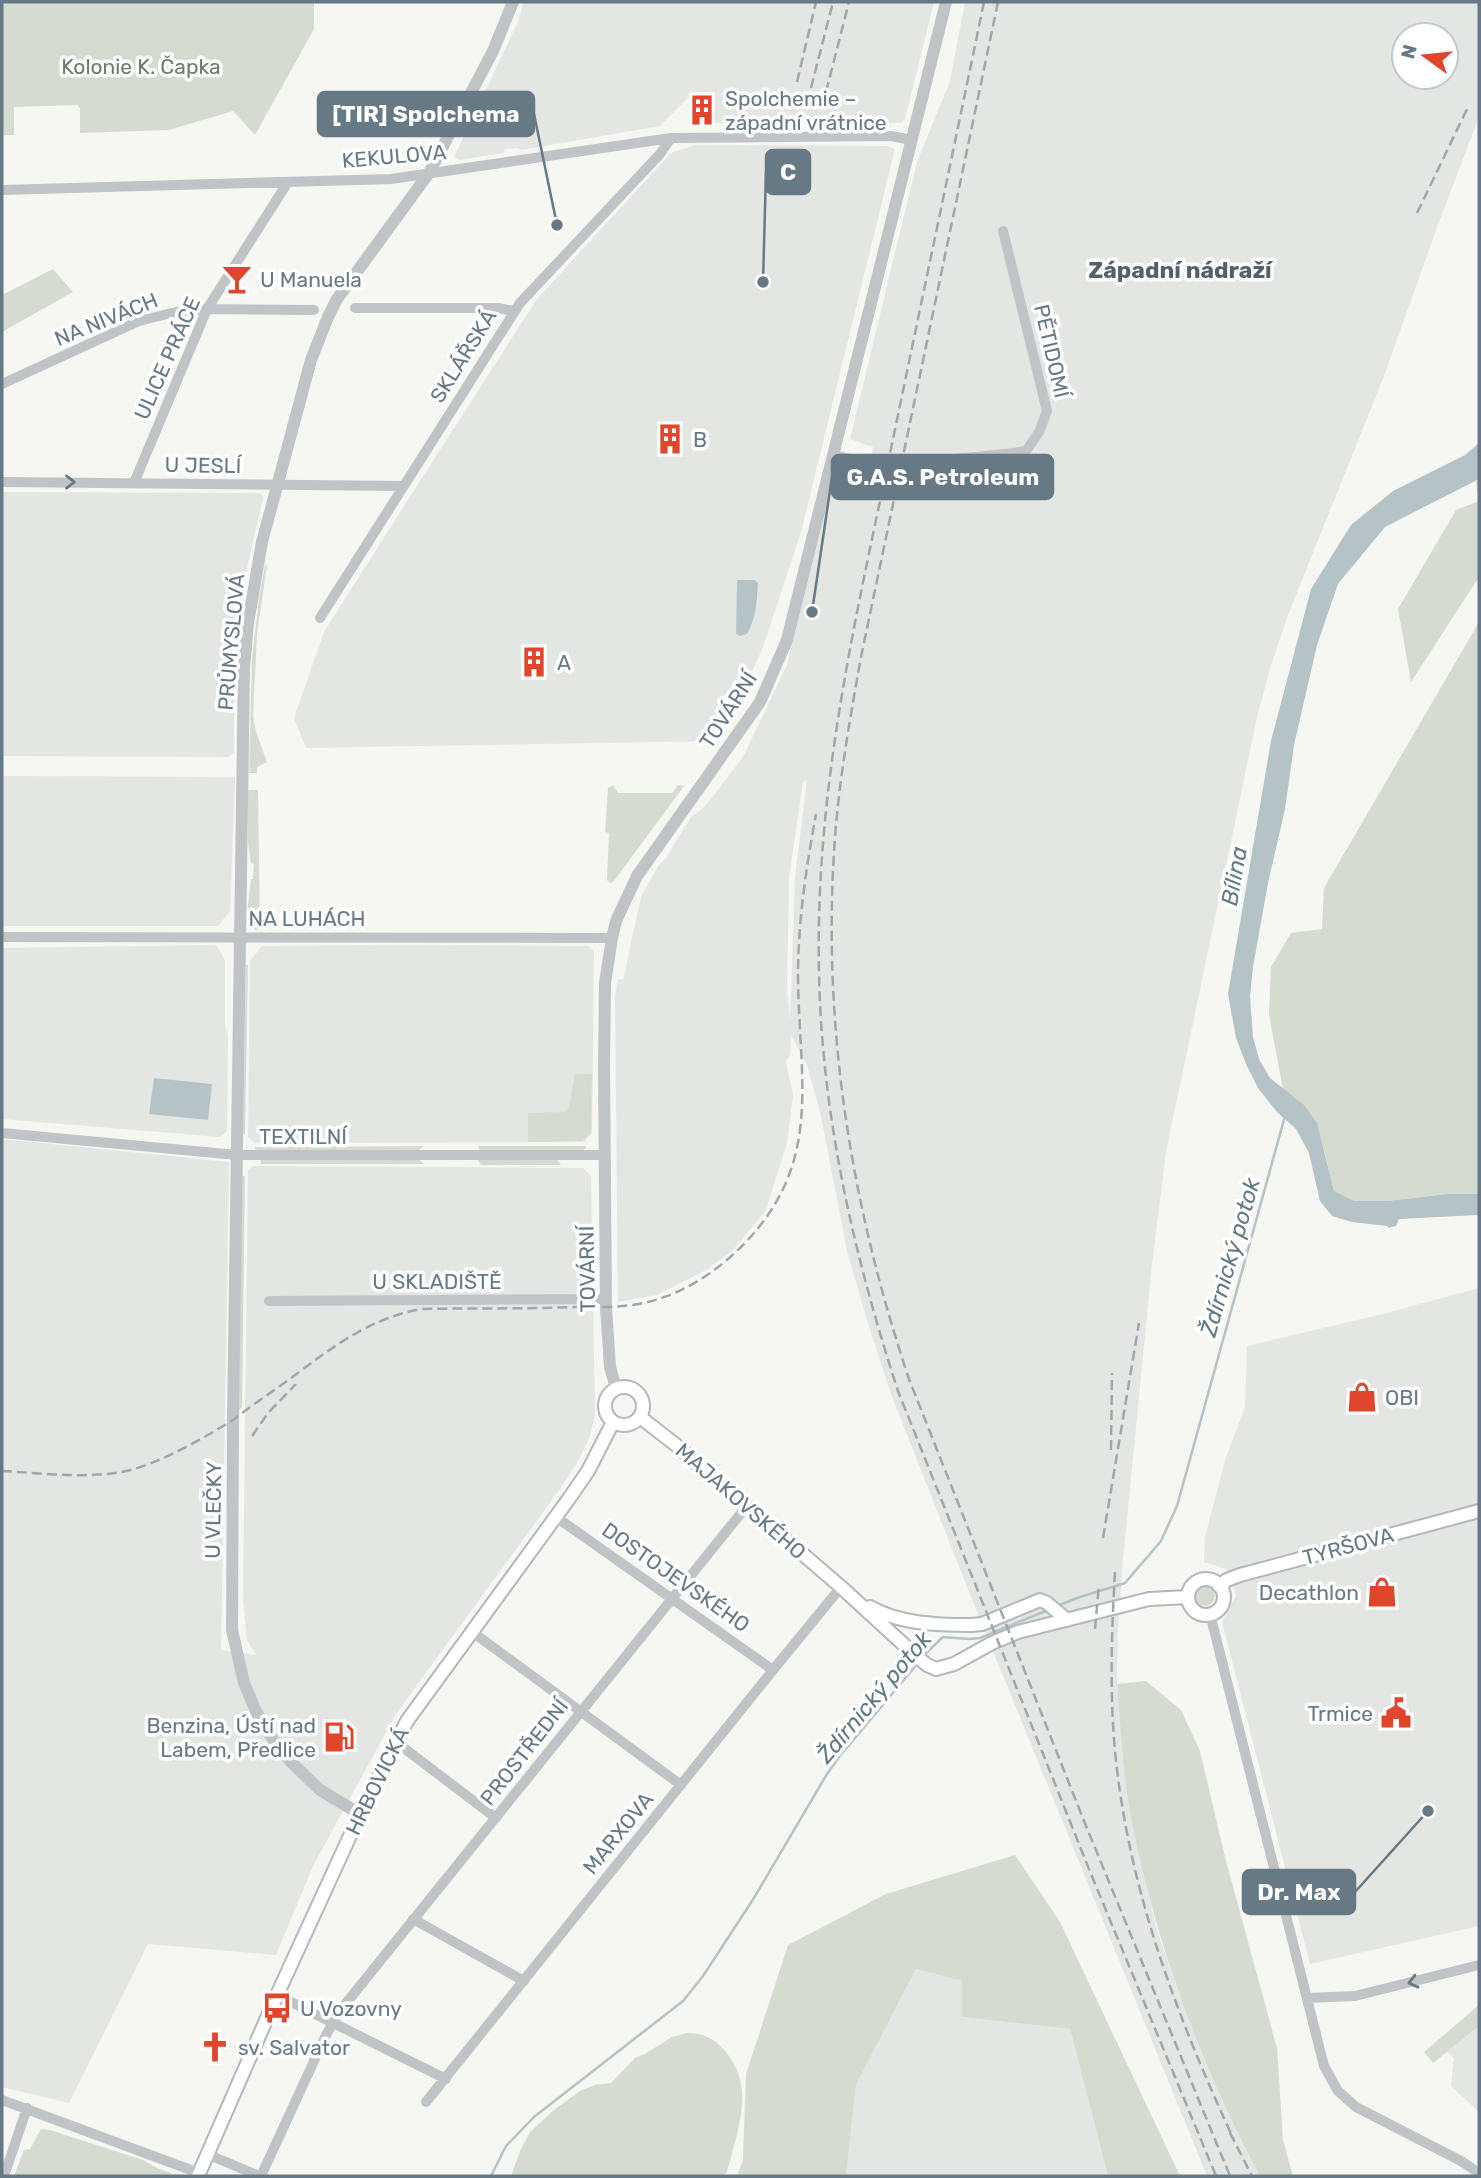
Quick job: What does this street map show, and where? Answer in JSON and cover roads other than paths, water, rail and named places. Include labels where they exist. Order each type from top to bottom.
[{"type":"main road","points":[[616,1388],[632,1388],[639,1394],[643,1408],[640,1417],[629,1424],[613,1422],[606,1415],[604,1406],[607,1395],[616,1388]]},
{"type":"main road","name":"MAJAKOVSKÉHO","points":[[640,1417],[841,1587],[927,1665],[936,1669],[970,1656]]},
{"type":"main road","name":"HRBOVICKÁ","points":[[198,2175],[277,1995],[396,1742],[421,1699],[588,1471],[613,1422]]},
{"type":"main road","name":"TYRŠOVA","points":[[970,1656],[1018,1632],[1149,1599],[1188,1597],[1191,1587],[1200,1580],[1210,1580],[1219,1586],[1240,1575],[1479,1511]]},
{"type":"main road","points":[[1188,1597],[1194,1610],[1210,1614],[1223,1603],[1219,1586]]},
{"type":"main road","name":"MAJAKOVSKÉHO","points":[[841,1587],[886,1616],[900,1620],[956,1625],[982,1624],[1035,1601],[1051,1607],[1067,1620]]},
{"type":"street","name":"PRŮMYSLOVÁ","points":[[237,1155],[246,645],[262,542],[311,360],[328,317],[351,279],[429,173],[493,51],[513,2]]},
{"type":"street","name":"TOVÁRNÍ","points":[[616,1388],[610,1367],[606,1299],[604,1007],[612,938],[623,903],[637,876],[760,702],[791,627],[946,2]]},
{"type":"street","name":"KEKULOVA","points":[[2,190],[391,179],[671,138],[891,136],[912,140]]},
{"type":"street","name":"SKLÁŘSKÁ","points":[[320,618],[514,311],[660,154],[671,138]]},
{"type":"street","name":"ULICE PRÁCE","points":[[134,482],[207,309],[288,182]]},
{"type":"street","name":"PĚTIDOMÍ","points":[[834,454],[850,460],[895,462],[995,456],[1026,451],[1039,432],[1047,411],[1003,231]]},
{"type":"street","points":[[355,308],[489,308],[514,311]]},
{"type":"street","name":"NA NIVÁCH","points":[[2,384],[139,321],[176,312],[207,309],[314,310]]},
{"type":"street","name":"U JESLÍ","points":[[2,482],[404,486]]},
{"type":"street","name":"NA LUHÁCH","points":[[2,937],[612,938]]},
{"type":"street","name":"TEXTILNÍ","points":[[2,1133],[237,1155],[605,1155]]},
{"type":"street","name":"U VLEČKY","points":[[237,1155],[233,1630],[244,1683],[272,1738],[291,1762],[320,1790],[360,1814]]},
{"type":"street","name":"U SKLADIŠTĚ","points":[[269,1301],[606,1299]]},
{"type":"street","name":"PROSTŘEDNÍ","points":[[260,2176],[333,2022],[746,1507]]},
{"type":"street","name":"DOSTOJEVSKÉHO","points":[[556,1517],[773,1670]]},
{"type":"street","name":"MARXOVA","points":[[426,2102],[841,1587]]},
{"type":"street","points":[[1210,1614],[1324,2066],[1338,2091],[1356,2107],[1479,2173]]},
{"type":"street","points":[[471,1631],[681,1785]]},
{"type":"street","points":[[396,1742],[496,1818]]},
{"type":"street","points":[[413,1919],[524,1981]]},
{"type":"street","points":[[1307,1998],[1355,1996],[1479,1965]]},
{"type":"street","points":[[277,1995],[446,2079]]},
{"type":"street","name":"HRBOVICKÁ","points":[[2,2100],[198,2175]]},
{"type":"street","points":[[4,2176],[27,2108]]},
{"type":"street","points":[[207,2154],[260,2176]]},
{"type":"waterway","name":"Ždírnický potok","points":[[1057,1606],[1125,1583],[1161,1541],[1177,1506],[1285,1116]]},
{"type":"waterway","name":"Ždírnický potok","points":[[924,1655],[943,1637],[980,1638],[1048,1610]]},
{"type":"waterway","name":"Ždírnický potok","points":[[491,2176],[506,2146],[534,2117],[683,2001],[703,1976],[754,1898],[827,1774],[918,1663]]},
{"type":"railway","points":[[797,82],[816,2]]},
{"type":"railway","points":[[811,88],[833,2]]},
{"type":"railway","points":[[826,92],[849,2]]},
{"type":"railway","points":[[984,2],[861,594],[838,719],[829,782],[819,909],[821,1027],[826,1080],[854,1237],[898,1391],[1091,1874],[1216,2176]]},
{"type":"railway","points":[[998,2],[861,657],[847,741],[836,825],[832,896],[836,1036],[855,1175],[870,1244],[909,1379],[1084,1821],[1230,2176]]},
{"type":"railway","points":[[1417,213],[1467,109]]},
{"type":"railway","points":[[2,1471],[87,1475],[115,1473],[144,1466],[192,1444],[233,1420],[352,1336],[402,1314],[421,1309],[602,1307],[639,1304],[687,1287],[721,1264],[742,1246],[768,1215],[785,1184],[796,1152],[802,1086],[799,936],[816,814]]},
{"type":"railway","points":[[1103,1538],[1139,1323]]},
{"type":"railway","points":[[1111,1450],[1112,1373]]},
{"type":"railway","points":[[252,1436],[268,1413],[296,1384]]},
{"type":"railway","points":[[1115,1572],[1112,1701],[1115,1752],[1126,1826],[1136,1873],[1162,1964],[1195,2052],[1234,2140]]},
{"type":"railway","points":[[1095,1629],[1099,1584]]},
{"type":"railway","points":[[1230,2133],[1252,2176]]},
{"type":"place","name":"Spolchemie – západní vrátnice","points":[[702,110]]},
{"type":"place","name":"[TIR] Spolchema","points":[[557,225]]},
{"type":"place","name":"U Manuela","points":[[237,279]]},
{"type":"place","name":"C","points":[[763,282]]},
{"type":"place","name":"B","points":[[670,439]]},
{"type":"place","name":"G.A.S. Petroleum","points":[[812,612]]},
{"type":"place","name":"A","points":[[534,662]]},
{"type":"place","name":"OBI","points":[[1362,1397]]},
{"type":"place","name":"Decathlon","points":[[1382,1592]]},
{"type":"place","name":"Trmice","points":[[1396,1713]]},
{"type":"place","name":"Benzina, Ústí nad Labem, Předlice","points":[[339,1737]]},
{"type":"place","name":"Dr. Max","points":[[1428,1811]]},
{"type":"place","name":"U Vozovny","points":[[277,2008]]},
{"type":"place","name":"sv. Salvator","points":[[215,2047]]},
{"type":"district","name":"Západní nádraží","points":[[1180,270]]},
{"type":"park label","name":"Kolonie K. Čapka","points":[[141,66]]},
{"type":"water label","name":"Bílina","points":[[1234,876]]}]
